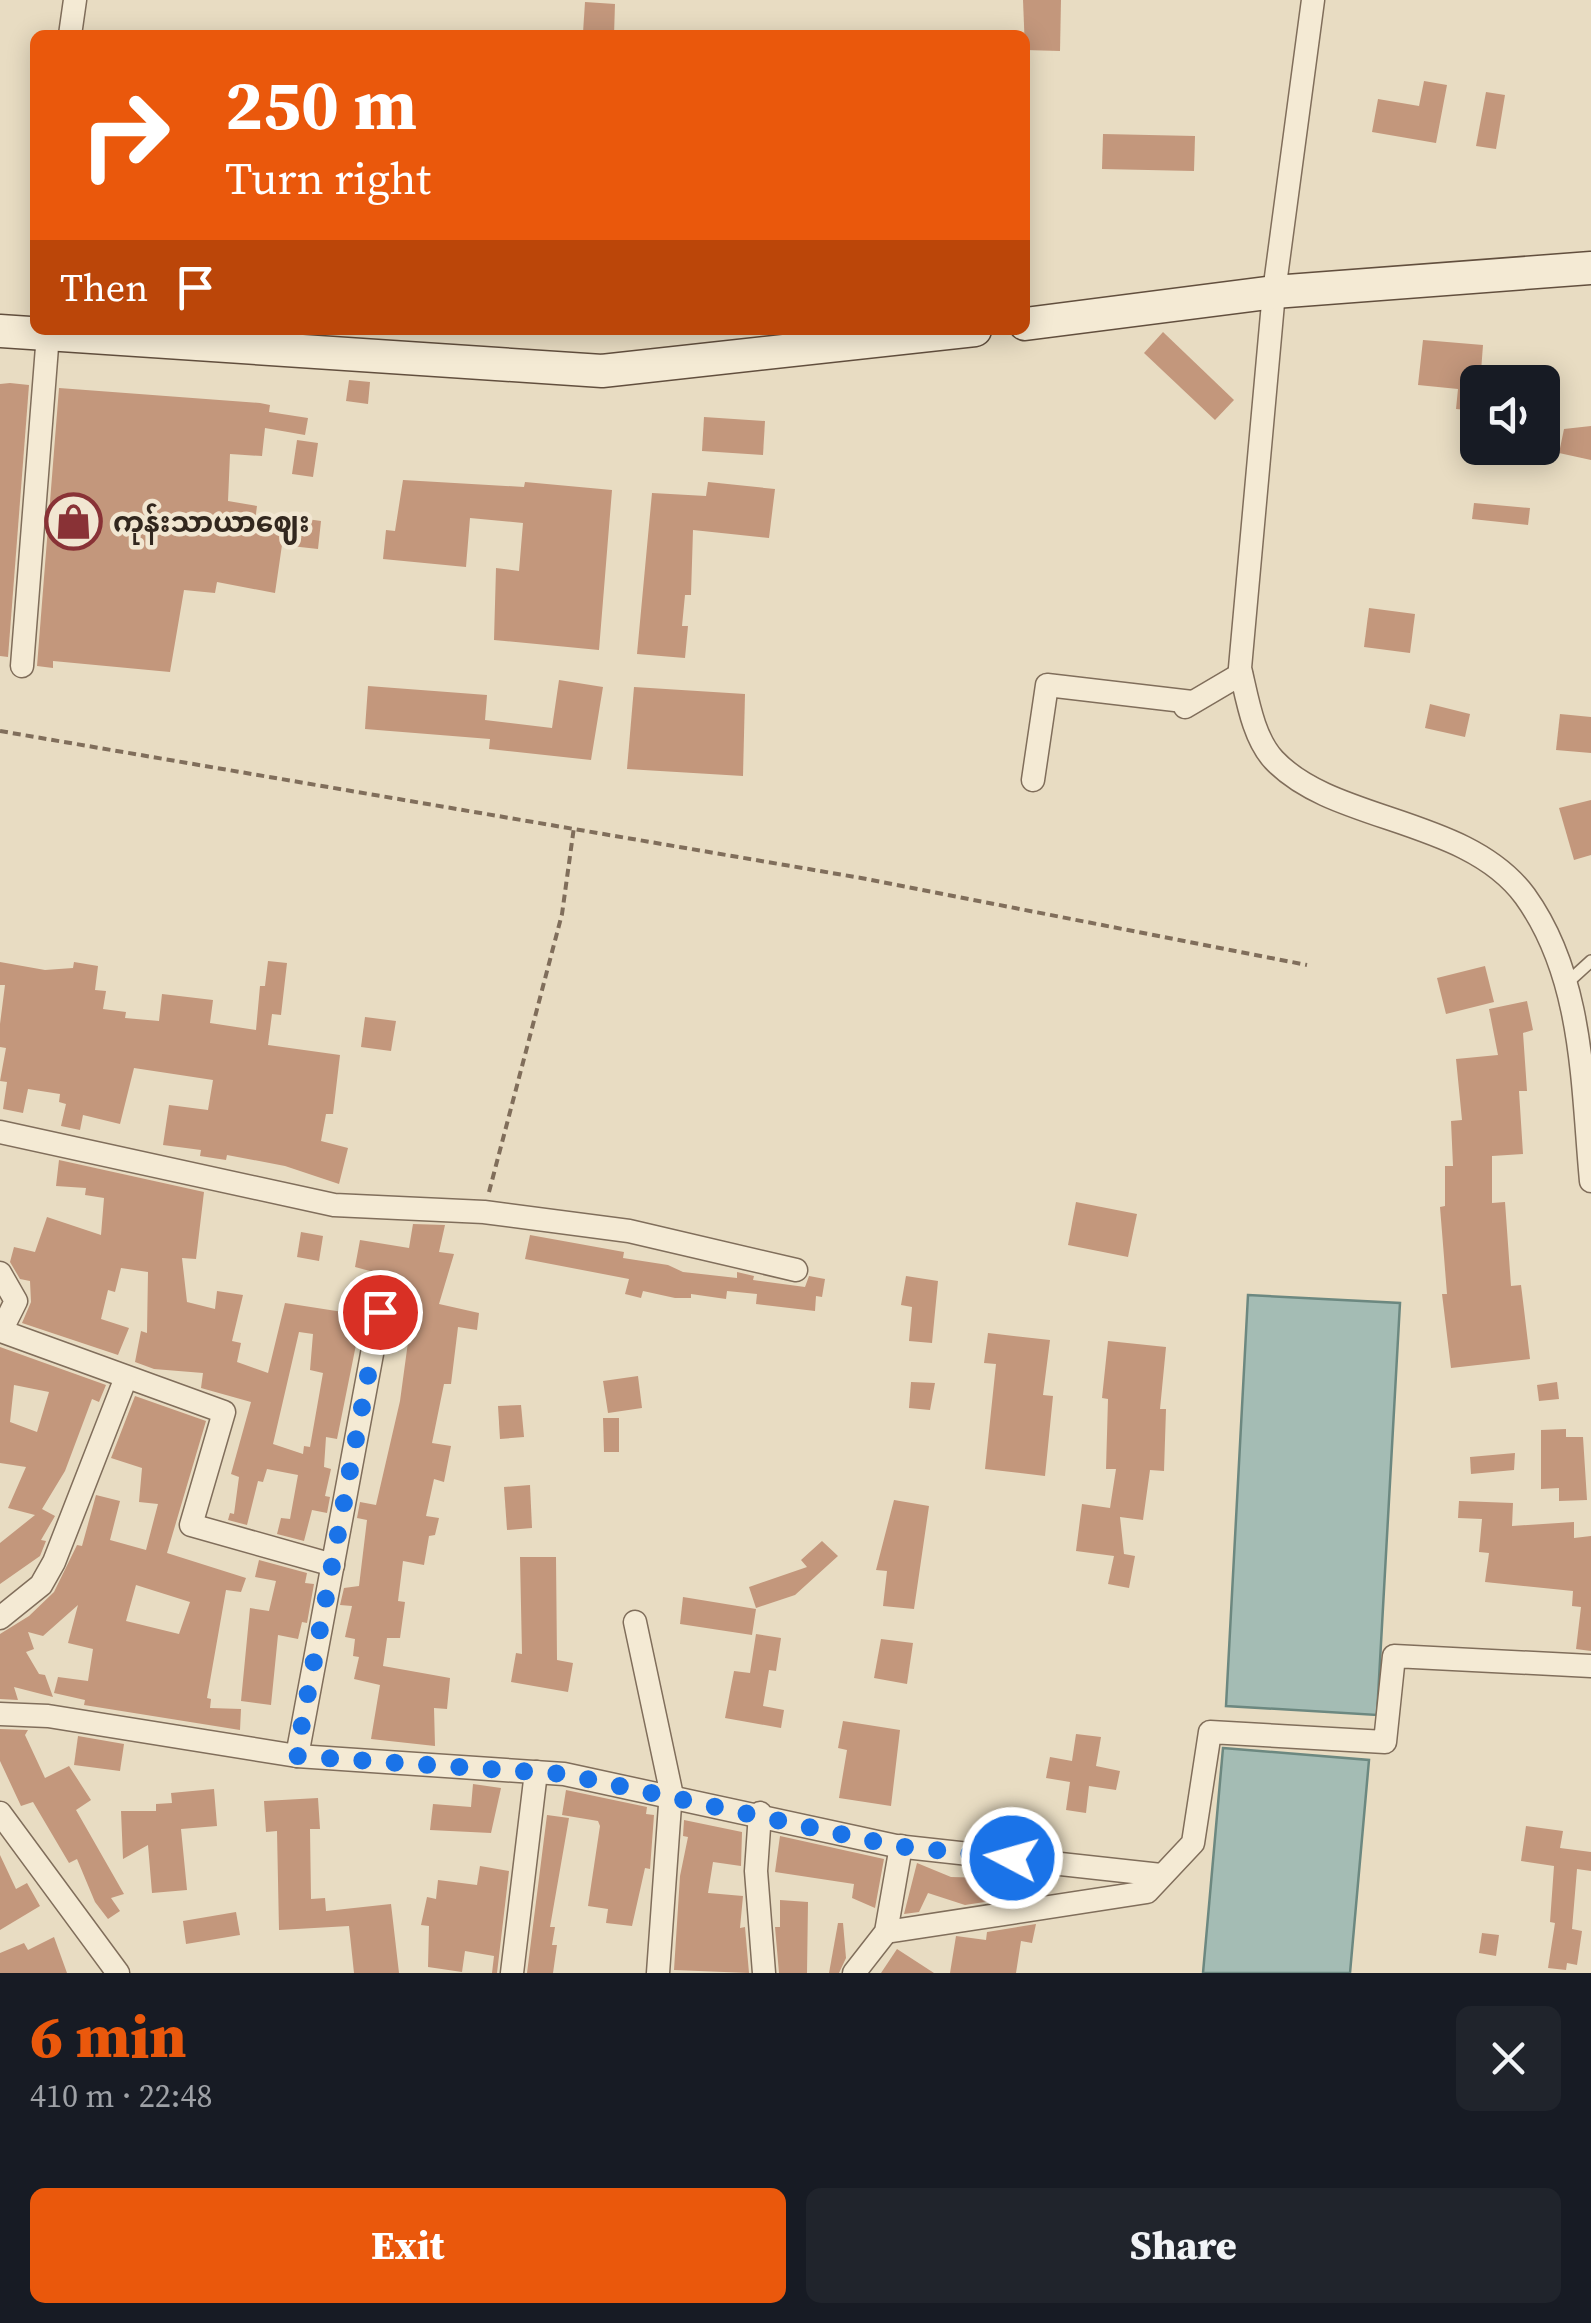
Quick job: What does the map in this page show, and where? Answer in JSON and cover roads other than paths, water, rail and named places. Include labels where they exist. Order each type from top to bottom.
[{"type":"street","points":[[71,30],[75,0]]},
{"type":"street","points":[[1313,0],[1274,292],[1241,674],[1250,712],[1273,759],[1316,790],[1471,850],[1524,895],[1568,982],[1591,1181]]},
{"type":"street","points":[[1030,323],[1274,292],[1591,268]]},
{"type":"street","points":[[0,331],[30,329]]},
{"type":"street","points":[[22,666],[39,335]]},
{"type":"street","points":[[131,335],[602,371],[930,335]]},
{"type":"street","points":[[1033,780],[1047,685],[1188,705],[1241,674]]},
{"type":"street","points":[[0,1132],[334,1205],[484,1212],[629,1231],[796,1270]]},
{"type":"street","points":[[0,1272],[16,1301],[1,1332],[224,1412],[191,1525],[333,1565]]},
{"type":"street","points":[[296,1756],[380,1312]]},
{"type":"street","points":[[0,1618],[41,1585],[54,1562],[126,1380]]},
{"type":"street","points":[[635,1622],[671,1795],[658,1973]]},
{"type":"street","points":[[886,1932],[1147,1892],[1160,1875],[1179,1863],[1193,1843],[1210,1732],[1385,1742],[1394,1656],[1591,1666]]},
{"type":"street","points":[[0,1714],[48,1716],[296,1756],[536,1772],[671,1795],[901,1846],[1160,1875]]},
{"type":"street","points":[[512,1973],[536,1772]]},
{"type":"street","points":[[0,1813],[118,1973]]},
{"type":"street","points":[[760,1814],[756,1871],[764,1973]]},
{"type":"street","points":[[854,1973],[886,1932],[901,1846]]},
{"type":"lane","points":[[1568,982],[1591,962]]},
{"type":"water","points":[[1248,1295],[1400,1303],[1377,1715],[1226,1706]]},
{"type":"water","points":[[1223,1748],[1369,1760],[1350,1973],[1203,1973]]},
{"type":"place","name":"ကုန်းသာယာဈေး","points":[[74,522]]}]
